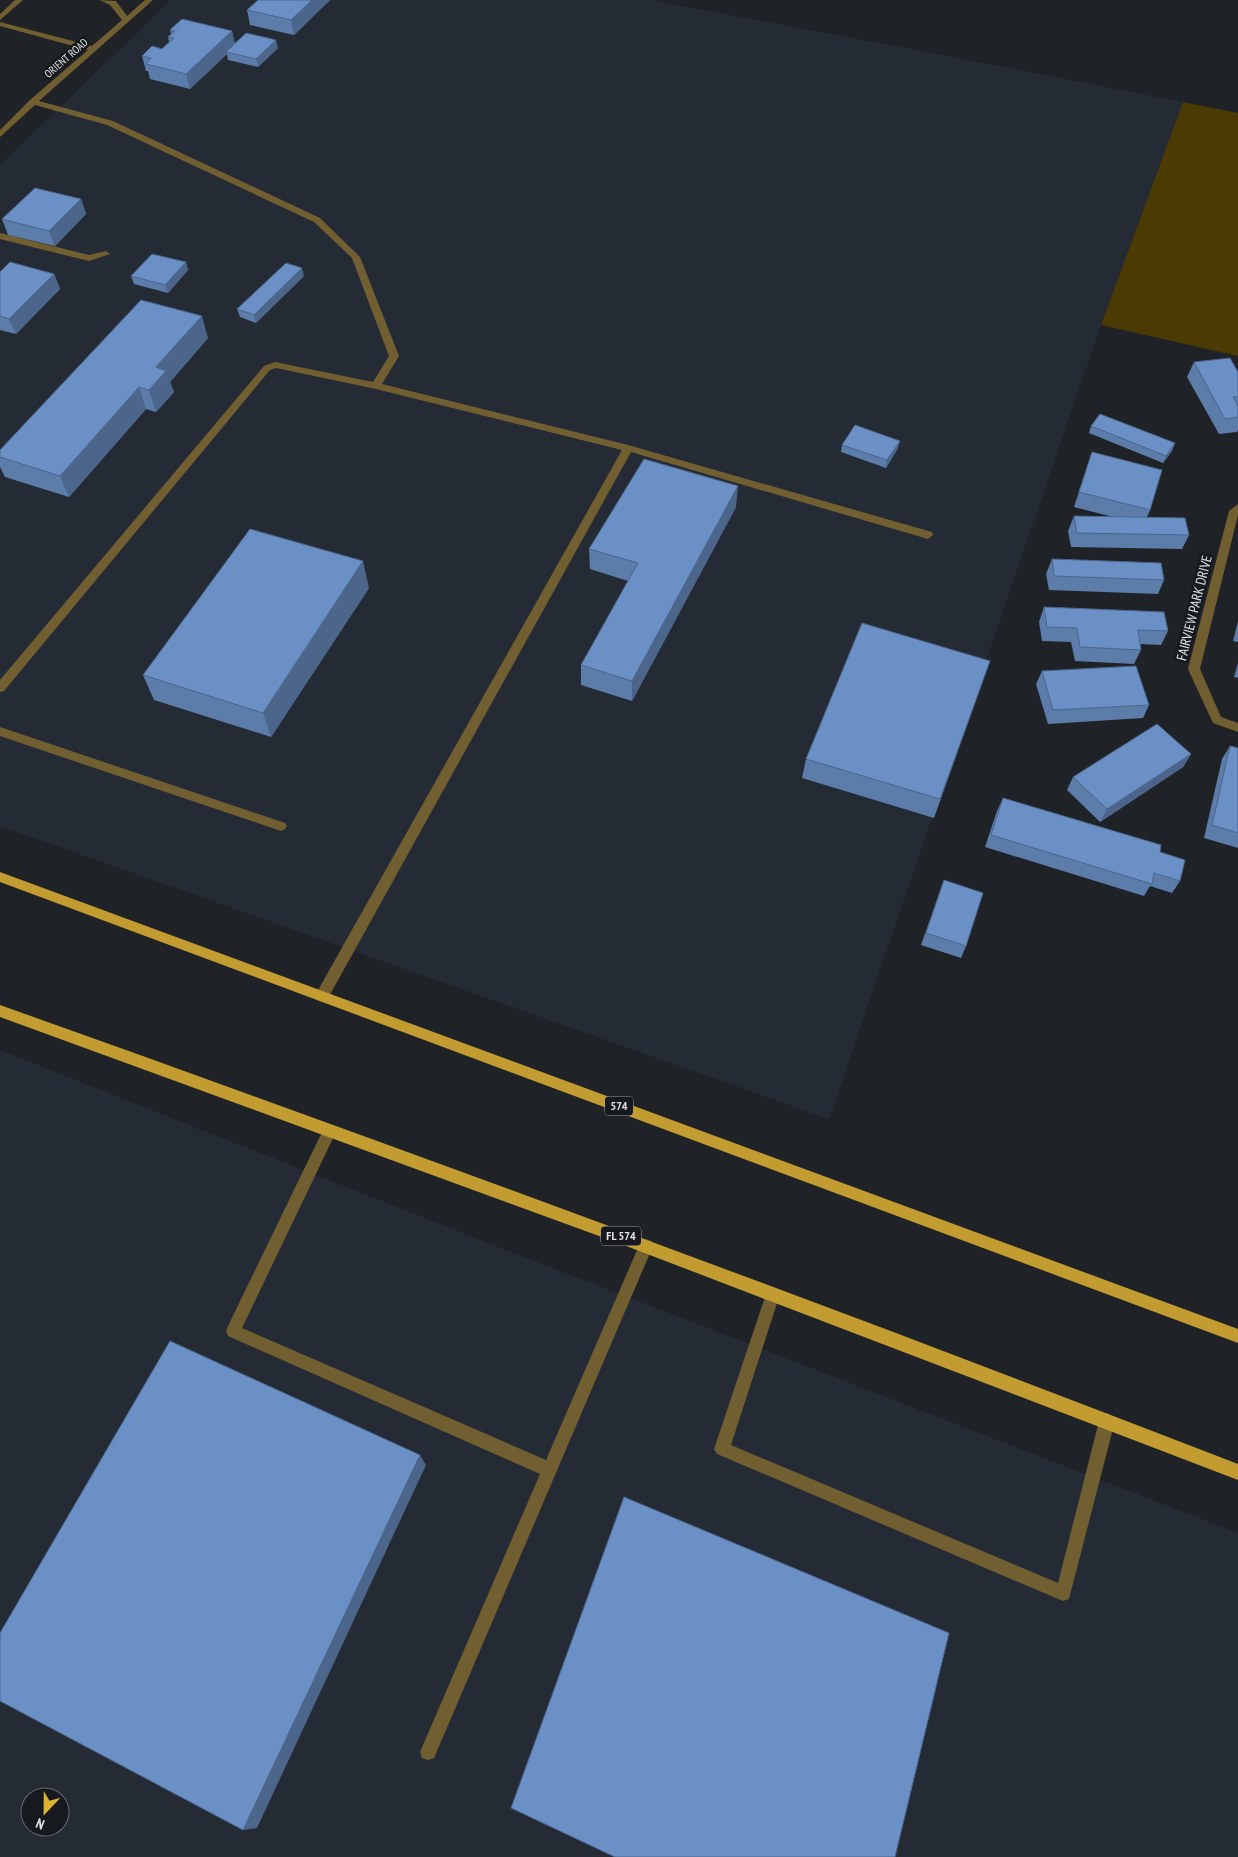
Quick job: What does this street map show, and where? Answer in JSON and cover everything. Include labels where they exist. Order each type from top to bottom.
[{"type":"main road","name":"574","points":[[0,877],[1238,1336]]},
{"type":"main road","name":"FL 574","points":[[0,1012],[646,1246],[1238,1472]]},
{"type":"street","points":[[0,18],[18,0]]},
{"type":"street","points":[[104,0],[113,3],[126,20]]},
{"type":"street","name":"ORIENT ROAD","points":[[0,135],[32,102],[149,0]]},
{"type":"street","points":[[0,24],[93,49]]},
{"type":"street","points":[[32,102],[110,123],[317,220],[356,257],[394,356],[376,386]]},
{"type":"street","points":[[0,236],[89,258],[106,254]]},
{"type":"street","points":[[0,688],[267,368],[275,364],[376,386],[628,448],[928,535]]},
{"type":"street","points":[[322,996],[628,448]]},
{"type":"street","name":"FAIRVIEW PARK DRIVE","points":[[1238,508],[1234,511],[1194,669],[1217,720],[1238,728]]},
{"type":"street","points":[[0,731],[281,826]]},
{"type":"street","points":[[330,1130],[233,1331],[550,1470]]},
{"type":"street","points":[[428,1752],[646,1246]]},
{"type":"street","points":[[773,1294],[722,1449],[1063,1593],[1107,1421]]},
{"type":"shaded area","points":[[171,0],[651,0],[1183,102],[1101,325],[829,1119],[0,826],[0,165]]},
{"type":"shaded area","points":[[1183,102],[1238,113],[1238,356],[1101,325]]},
{"type":"shaded area","points":[[0,1050],[488,1243],[1238,1533],[1238,1857],[0,1857]]},
{"type":"building","points":[[258,0],[312,0],[291,20],[247,10]]},
{"type":"building","points":[[182,19],[232,31],[186,74],[146,64],[151,58],[142,56],[152,46],[162,49],[174,38],[168,37],[175,31],[170,30]]},
{"type":"building","points":[[246,33],[276,40],[256,59],[226,52]]},
{"type":"building","points":[[35,188],[81,199],[49,231],[2,219]]},
{"type":"building","points":[[152,254],[186,262],[165,285],[131,276]]},
{"type":"building","points":[[10,262],[54,274],[9,319],[0,316],[0,272]]},
{"type":"building","points":[[286,263],[302,268],[254,315],[237,309]]},
{"type":"building","points":[[141,300],[202,316],[156,367],[166,371],[149,390],[139,387],[60,476],[0,457],[0,450]]},
{"type":"building","points":[[1230,358],[1238,372],[1238,397],[1233,397],[1238,406],[1238,417],[1225,419],[1194,362]]},
{"type":"building","points":[[1100,414],[1175,443],[1166,456],[1091,426]]},
{"type":"building","points":[[855,425],[900,441],[887,460],[842,445]]},
{"type":"building","points":[[1092,452],[1162,470],[1150,510],[1079,492]]},
{"type":"building","points":[[644,459],[738,486],[632,681],[581,665],[638,563],[589,549]]},
{"type":"building","points":[[1074,516],[1185,518],[1189,535],[1077,533]]},
{"type":"building","points":[[250,529],[363,561],[263,713],[143,675]]},
{"type":"building","points":[[1052,559],[1161,563],[1164,580],[1054,576]]},
{"type":"building","points":[[1044,607],[1164,612],[1168,631],[1138,630],[1141,650],[1080,647],[1077,628],[1047,627]]},
{"type":"building","points":[[862,623],[990,661],[940,799],[806,759]]},
{"type":"building","points":[[1136,666],[1149,705],[1053,710],[1042,671]]},
{"type":"building","points":[[1157,724],[1191,754],[1107,809],[1073,777]]},
{"type":"building","points":[[1230,746],[1238,748],[1238,833],[1212,825]]},
{"type":"building","points":[[1003,798],[1161,845],[1160,852],[1185,860],[1180,881],[1154,873],[1152,884],[991,835]]},
{"type":"building","points":[[944,880],[983,893],[966,946],[926,933]]},
{"type":"building","points":[[170,1341],[420,1455],[243,1830],[0,1701],[0,1633]]},
{"type":"building","points":[[624,1497],[949,1633],[895,1857],[615,1857],[511,1808]]}]
